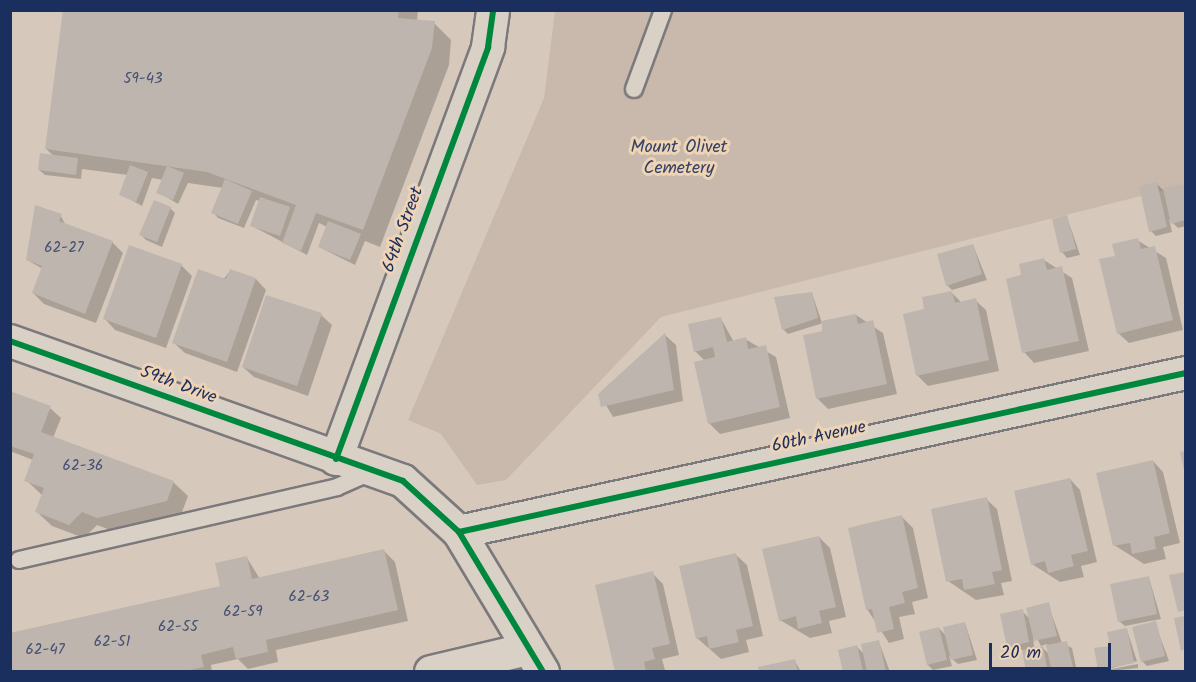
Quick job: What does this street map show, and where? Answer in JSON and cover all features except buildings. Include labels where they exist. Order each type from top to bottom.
[{"type":"street","name":"64th Street","points":[[336,459],[488,47],[493,10]]},
{"type":"street","name":"59th Drive","points":[[10,341],[403,481],[459,532],[536,660]]},
{"type":"street","name":"60th Avenue","points":[[459,532],[1185,373]]},
{"type":"street","points":[[431,672],[536,660]]},
{"type":"lane","points":[[634,89],[663,10]]},
{"type":"lane","points":[[19,560],[337,487],[374,471]]},
{"type":"green space","name":"Mount Olivet Cemetery","points":[[555,11],[1185,11],[1185,185],[661,317],[506,480],[477,485],[441,434],[408,420],[544,98]]},
{"type":"cycle path","points":[[336,459],[488,47],[493,10]]},
{"type":"cycle path","points":[[10,341],[403,481],[459,532],[543,672]]},
{"type":"cycle path","points":[[459,532],[1186,373]]}]
